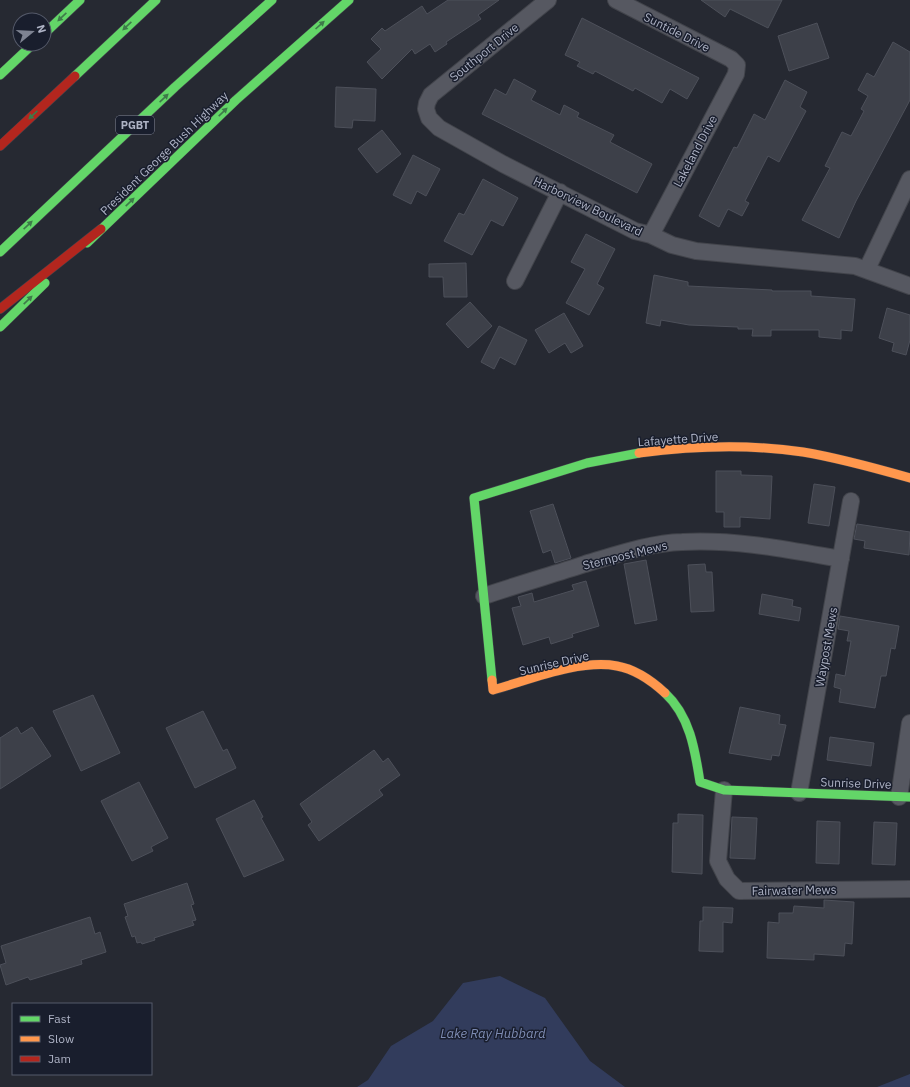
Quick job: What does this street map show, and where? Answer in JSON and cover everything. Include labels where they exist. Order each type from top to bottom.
[{"type":"main road","points":[[52,26],[80,0]]},
{"type":"main road","points":[[0,146],[156,0]]},
{"type":"main road","name":"PGBT","points":[[0,252],[175,87],[272,0]]},
{"type":"main road","name":"President George Bush Highway","points":[[0,327],[236,100],[349,0]]},
{"type":"main road","points":[[0,75],[24,52]]},
{"type":"main road","points":[[0,310],[102,229]]},
{"type":"main road","name":"Lafayette Drive","points":[[474,498],[588,463],[653,451],[689,447],[790,450],[852,463],[910,478]]},
{"type":"main road","name":"Sunrise Drive","points":[[474,498],[493,690],[579,667],[606,665],[628,668],[667,692],[691,732],[700,782],[724,790],[904,797]]},
{"type":"street","name":"Southport Drive","points":[[426,109],[431,95],[548,0]]},
{"type":"street","name":"Suntide Drive","points":[[616,0],[731,59],[737,65]]},
{"type":"street","name":"Lakeland Drive","points":[[651,236],[736,74],[737,65]]},
{"type":"street","name":"Harborview Boulevard","points":[[426,109],[429,118],[439,128],[503,164],[635,231],[672,245],[696,251],[855,266],[867,269],[910,286]]},
{"type":"street","points":[[867,269],[910,179]]},
{"type":"street","points":[[515,281],[560,192]]},
{"type":"street","name":"Waypost Mews","points":[[799,793],[851,501]]},
{"type":"street","name":"Sternpost Mews","points":[[484,596],[649,546],[682,542],[724,543],[782,548],[841,559]]},
{"type":"street","points":[[904,797],[910,723]]},
{"type":"street","name":"Fairwater Mews","points":[[724,790],[718,861],[727,879],[738,891],[910,889]]},
{"type":"water","name":"Lake Ray Hubbard","points":[[500,976],[545,998],[590,1061],[625,1087],[357,1087],[368,1080],[391,1046],[433,1021],[463,983]]},
{"type":"water","points":[[910,1074],[910,1087],[877,1087]]},
{"type":"building","points":[[448,0],[499,0],[478,15],[481,19],[446,42],[447,44],[435,52],[430,44],[415,54],[412,49],[382,79],[367,62],[381,49],[371,39],[382,28],[385,31],[422,6],[427,14]]},
{"type":"building","points":[[701,0],[782,0],[768,28],[730,9],[725,17]]},
{"type":"building","points":[[582,18],[699,78],[687,99],[670,89],[662,103],[635,88],[633,91],[595,71],[593,74],[577,66],[580,62],[565,55]]},
{"type":"building","points":[[817,23],[829,58],[789,71],[778,36]]},
{"type":"building","points":[[893,42],[910,52],[910,100],[856,201],[839,238],[802,220],[830,168],[825,166],[842,132],[851,136],[864,111],[861,109],[868,96],[858,90],[867,73],[874,77]]},
{"type":"building","points":[[514,79],[536,91],[531,100],[560,115],[564,105],[579,113],[577,117],[614,135],[610,142],[652,164],[637,193],[482,114],[495,89],[506,95]]},
{"type":"building","points":[[785,80],[807,92],[800,107],[806,111],[779,162],[768,156],[745,201],[749,203],[742,216],[728,209],[719,227],[699,216],[734,147],[737,148],[754,114],[765,120]]},
{"type":"building","points":[[336,87],[376,89],[375,121],[353,120],[352,128],[335,127]]},
{"type":"building","points":[[382,130],[401,154],[377,173],[358,149]]},
{"type":"building","points":[[413,155],[440,169],[426,196],[417,191],[411,204],[393,195]]},
{"type":"building","points":[[483,179],[518,198],[503,226],[491,220],[472,255],[444,241],[459,213],[464,215]]},
{"type":"building","points":[[586,234],[615,249],[597,284],[604,288],[589,315],[566,303],[585,269],[571,262]]},
{"type":"building","points":[[466,263],[467,297],[444,297],[443,277],[429,277],[429,264]]},
{"type":"building","points":[[654,275],[688,282],[688,286],[772,291],[811,291],[811,296],[855,299],[852,331],[841,330],[841,339],[819,337],[819,330],[771,330],[771,336],[752,336],[753,329],[738,329],[738,327],[689,325],[661,320],[660,326],[646,323]]},
{"type":"building","points":[[470,302],[492,326],[468,348],[446,324]]},
{"type":"building","points":[[887,308],[910,315],[910,340],[906,355],[892,351],[894,343],[879,338]]},
{"type":"building","points":[[564,313],[583,346],[571,353],[565,343],[549,353],[535,330]]},
{"type":"building","points":[[499,326],[527,340],[515,365],[500,357],[494,369],[481,362]]},
{"type":"building","points":[[716,471],[741,471],[741,475],[772,476],[770,519],[740,517],[740,527],[724,527],[724,512],[716,512]]},
{"type":"building","points":[[814,484],[835,487],[829,526],[808,523]]},
{"type":"building","points":[[553,504],[571,558],[555,563],[551,550],[543,553],[530,511]]},
{"type":"building","points":[[857,524],[910,532],[909,555],[864,548],[865,541],[854,539]]},
{"type":"building","points":[[646,560],[657,620],[635,624],[624,564]]},
{"type":"building","points":[[705,564],[706,572],[712,572],[714,611],[691,612],[688,565]]},
{"type":"building","points":[[586,581],[599,626],[572,634],[573,637],[551,644],[549,637],[523,645],[512,608],[521,606],[518,597],[532,593],[534,602],[574,590],[572,585]]},
{"type":"building","points":[[762,594],[793,600],[792,606],[801,608],[799,621],[759,614]]},
{"type":"building","points":[[840,616],[899,626],[895,649],[891,648],[886,676],[881,676],[875,708],[839,702],[841,689],[834,687],[836,674],[845,676],[851,641],[847,641],[849,631],[838,629]]},
{"type":"building","points":[[93,695],[120,753],[81,771],[53,711]]},
{"type":"building","points":[[740,707],[780,715],[779,724],[786,725],[779,756],[772,755],[771,760],[729,753]]},
{"type":"building","points":[[203,711],[223,751],[227,749],[236,768],[195,788],[166,728]]},
{"type":"building","points":[[17,727],[21,734],[32,727],[51,756],[0,789],[0,738]]},
{"type":"building","points":[[830,737],[874,743],[871,766],[827,760]]},
{"type":"building","points":[[374,750],[383,762],[388,758],[400,775],[379,790],[383,795],[319,841],[308,825],[312,822],[300,804]]},
{"type":"building","points":[[139,782],[168,838],[151,847],[153,851],[132,861],[101,801]]},
{"type":"building","points":[[254,800],[263,817],[261,818],[284,860],[244,877],[216,819]]},
{"type":"building","points":[[678,814],[703,815],[702,874],[672,872],[673,823],[678,823]]},
{"type":"building","points":[[732,817],[757,818],[755,859],[730,858]]},
{"type":"building","points":[[817,821],[840,822],[839,864],[816,863]]},
{"type":"building","points":[[874,822],[897,823],[895,865],[872,864]]},
{"type":"building","points":[[187,883],[194,904],[191,905],[196,920],[192,921],[194,925],[154,938],[155,940],[142,944],[141,942],[137,943],[135,936],[132,937],[125,917],[128,916],[124,904]]},
{"type":"building","points":[[824,900],[854,902],[852,944],[845,943],[844,956],[814,954],[814,960],[767,958],[768,922],[779,923],[779,913],[793,913],[794,906],[824,908]]},
{"type":"building","points":[[703,907],[733,908],[732,923],[723,922],[723,952],[699,951],[700,921],[703,921]]},
{"type":"building","points":[[90,917],[95,934],[100,932],[106,952],[81,960],[82,964],[30,980],[28,977],[6,985],[0,965],[6,963],[1,946]]},
{"type":"traffic: fast","points":[[52,26],[80,0]]},
{"type":"traffic: fast","points":[[75,76],[156,0]]},
{"type":"traffic: fast","points":[[0,252],[175,87],[272,0]]},
{"type":"traffic: fast","points":[[87,243],[236,100],[349,0]]},
{"type":"traffic: fast","points":[[0,75],[24,52]]},
{"type":"traffic: fast","points":[[0,327],[45,283]]},
{"type":"traffic: fast","points":[[492,680],[474,498],[587,463],[639,453]]},
{"type":"traffic: fast","points":[[665,693],[673,702],[686,723],[696,758],[700,782],[724,790],[910,797]]},
{"type":"traffic: slow","points":[[639,453],[700,447],[783,449],[830,457],[910,478]]},
{"type":"traffic: slow","points":[[492,680],[493,690],[538,676],[571,668],[587,665],[617,666],[630,670],[649,680],[665,693]]},
{"type":"traffic: jam","points":[[0,146],[75,76]]},
{"type":"traffic: jam","points":[[0,309],[101,229]]}]
